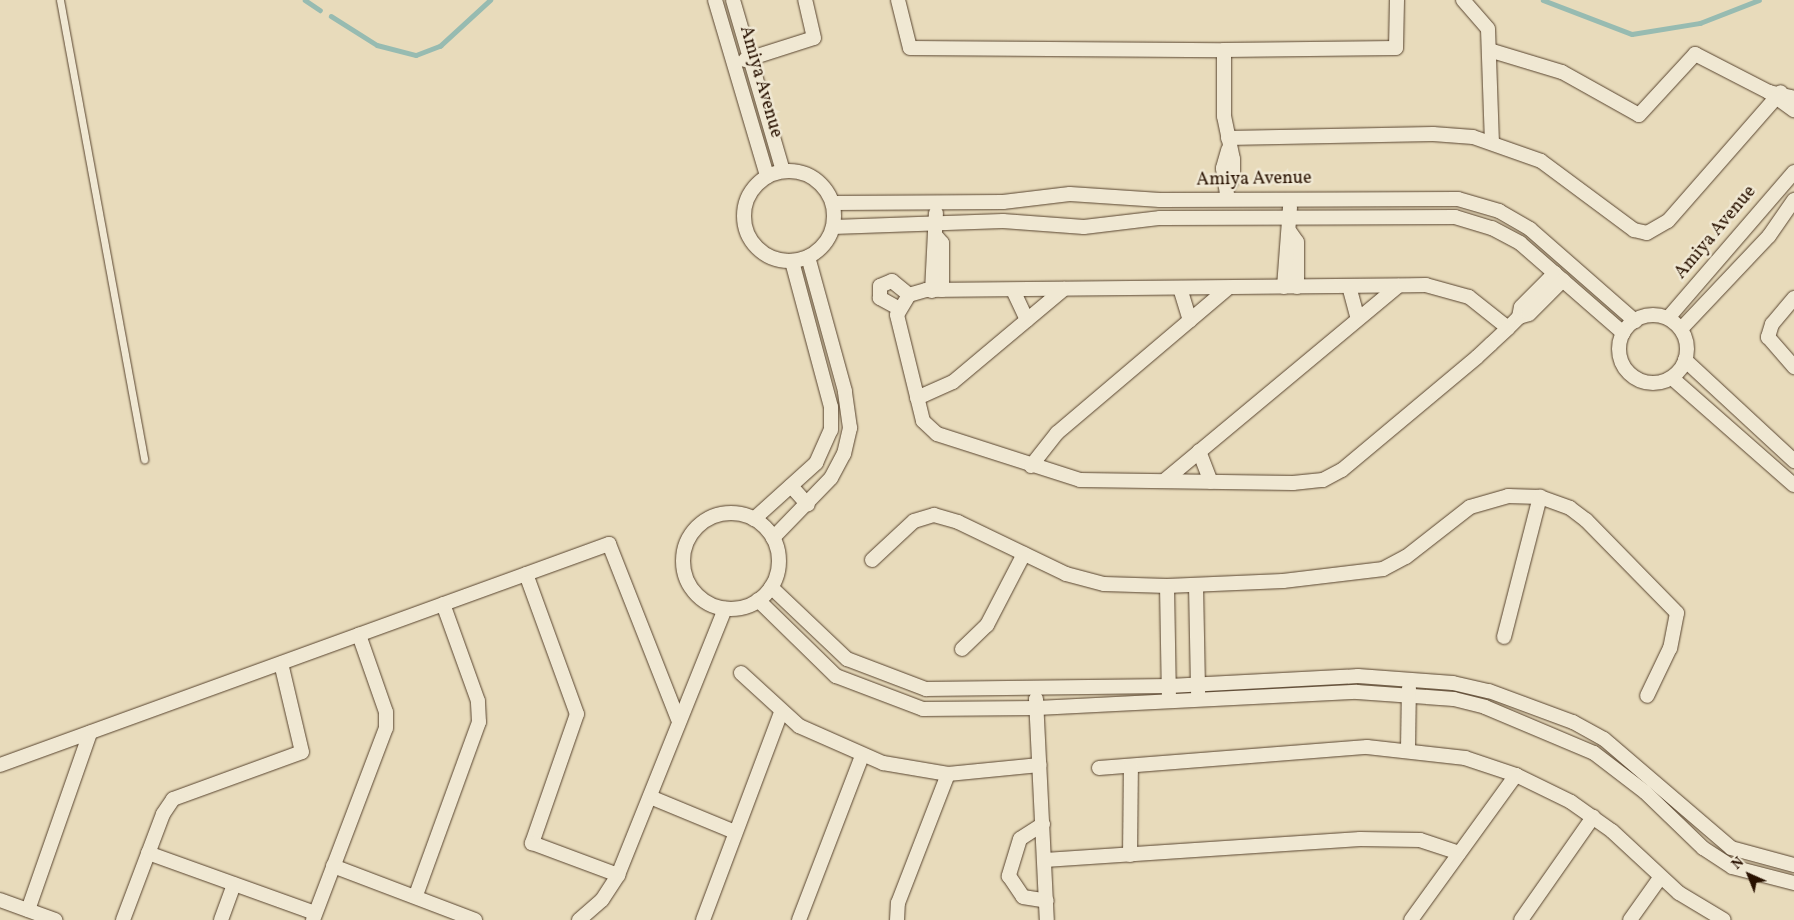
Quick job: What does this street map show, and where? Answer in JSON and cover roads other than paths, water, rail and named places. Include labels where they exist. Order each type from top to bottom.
[{"type":"street","name":"Amiya Avenue","points":[[715,0],[737,62],[767,176]]},
{"type":"street","name":"Amiya Avenue","points":[[733,0],[753,58],[783,171]]},
{"type":"street","points":[[737,62],[814,38],[805,0]]},
{"type":"street","points":[[898,0],[910,48],[1224,50],[1396,48],[1397,0]]},
{"type":"street","points":[[1463,0],[1488,30],[1492,142]]},
{"type":"street","points":[[1224,50],[1228,144],[1222,168],[1227,193],[1227,217]]},
{"type":"street","points":[[1489,50],[1562,72],[1640,115],[1695,54],[1780,96],[1794,110]]},
{"type":"street","points":[[1228,144],[1433,134],[1492,142],[1559,172],[1648,239],[1668,221],[1780,96]]},
{"type":"street","points":[[783,171],[814,178],[833,203],[833,227],[824,245],[808,257],[792,261],[760,252],[747,234],[746,201],[767,176],[783,171]]},
{"type":"street","name":"Amiya Avenue","points":[[1668,318],[1794,172]]},
{"type":"street","name":"Amiya Avenue","points":[[833,203],[936,202],[1070,194],[1227,193],[1290,198],[1439,197],[1499,211],[1545,240],[1635,320]]},
{"type":"street","points":[[1290,198],[1290,232],[1297,242],[1291,287]]},
{"type":"street","name":"Amiya Avenue","points":[[1681,329],[1769,236],[1794,200]]},
{"type":"street","points":[[936,202],[936,236],[942,244],[937,290]]},
{"type":"street","points":[[866,203],[866,226]]},
{"type":"street","points":[[901,203],[901,224]]},
{"type":"street","name":"Amiya Avenue","points":[[833,227],[936,222],[1084,227],[1148,218],[1290,216],[1455,217],[1506,234],[1559,276],[1624,333]]},
{"type":"street","points":[[773,538],[822,490],[844,454],[850,417],[808,257]]},
{"type":"street","points":[[754,519],[804,474],[823,454],[832,420],[792,261]]},
{"type":"street","points":[[908,295],[892,281],[880,286],[880,298],[898,308],[917,398],[931,432],[1031,466],[1080,480],[1292,483],[1334,476],[1508,328],[1519,317],[1521,307],[1559,276]]},
{"type":"street","points":[[1349,286],[1358,319]]},
{"type":"street","points":[[898,308],[908,295],[937,290],[1398,286],[1454,290],[1508,328]]},
{"type":"street","points":[[1164,481],[1398,286]]},
{"type":"street","points":[[1180,288],[1190,320]]},
{"type":"street","points":[[1031,466],[1057,433],[1228,288]]},
{"type":"street","points":[[917,398],[944,389],[1064,289]]},
{"type":"street","points":[[1013,290],[1027,320]]},
{"type":"street","points":[[1794,298],[1772,324],[1764,337],[1794,367]]},
{"type":"street","points":[[1651,315],[1668,318],[1681,329],[1687,344],[1686,360],[1672,378],[1650,383],[1630,374],[1620,355],[1624,333],[1635,320],[1651,315]]},
{"type":"street","points":[[1686,360],[1792,456],[1779,469]]},
{"type":"street","points":[[1672,378],[1779,469],[1794,485]]},
{"type":"street","points":[[1200,451],[1211,482]]},
{"type":"street","points":[[804,474],[822,490]]},
{"type":"street","points":[[791,486],[808,505]]},
{"type":"street","points":[[872,560],[914,521],[934,515],[958,522],[1083,580],[1167,586],[1283,581],[1383,569],[1406,557],[1470,508],[1508,496],[1540,498],[1570,508],[1586,520],[1677,613],[1670,648],[1647,696]]},
{"type":"street","points":[[1504,637],[1540,498]]},
{"type":"street","points":[[742,514],[754,519],[773,538],[779,563],[771,587],[758,600],[725,609],[701,599],[686,578],[688,540],[717,515],[742,514]]},
{"type":"street","points":[[0,765],[609,544],[678,719]]},
{"type":"street","points":[[962,650],[987,625],[1024,554]]},
{"type":"street","points":[[526,574],[577,714],[532,843],[618,875]]},
{"type":"street","points":[[1196,585],[1198,701]]},
{"type":"street","points":[[1167,586],[1170,703]]},
{"type":"street","points":[[771,587],[830,646],[863,668],[926,689],[1169,686],[1358,676],[1409,679],[1489,691],[1573,722],[1659,782],[1717,839],[1744,854],[1794,865]]},
{"type":"street","points":[[758,600],[836,676],[897,702],[948,710],[1170,703],[1357,692],[1409,695],[1485,707],[1564,737],[1594,753],[1645,792],[1703,848],[1732,867],[1794,883]]},
{"type":"street","points":[[416,896],[479,722],[478,701],[443,604]]},
{"type":"street","points":[[579,920],[602,900],[618,875],[650,797],[678,719],[725,609]]},
{"type":"street","points":[[148,853],[234,884],[314,917],[386,728],[386,712],[359,635]]},
{"type":"street","points":[[123,920],[163,814],[181,794],[302,752],[280,663]]},
{"type":"street","points":[[741,673],[781,714],[862,756],[948,774],[1040,765]]},
{"type":"street","points":[[1408,749],[1409,679]]},
{"type":"street","points":[[1035,688],[1047,920]]},
{"type":"street","points":[[704,920],[735,832],[781,714]]},
{"type":"street","points":[[28,910],[90,733]]},
{"type":"street","points":[[1098,768],[1367,747],[1408,749],[1465,758],[1516,775],[1593,817],[1660,878],[1724,920]]},
{"type":"street","points":[[799,920],[862,756]]},
{"type":"street","points":[[1130,766],[1130,855]]},
{"type":"street","points":[[897,920],[898,903],[948,774]]},
{"type":"street","points":[[1411,920],[1516,775]]},
{"type":"street","points":[[650,797],[735,832]]},
{"type":"street","points":[[1521,920],[1593,817]]},
{"type":"street","points":[[1043,824],[1020,838],[1009,876],[1023,897],[1047,901]]},
{"type":"street","points":[[1045,860],[1396,838],[1459,853]]},
{"type":"street","points":[[333,866],[476,920]]},
{"type":"street","points":[[1630,920],[1660,878]]},
{"type":"street","points":[[222,920],[234,884]]},
{"type":"street","points":[[0,900],[54,920]]},
{"type":"lane","points":[[60,0],[144,459]]},
{"type":"waterway","points":[[305,0],[320,10]]},
{"type":"waterway","points":[[331,16],[377,45],[416,55],[440,46],[490,0]]},
{"type":"waterway","points":[[1543,0],[1632,34],[1700,23],[1759,0]]}]
